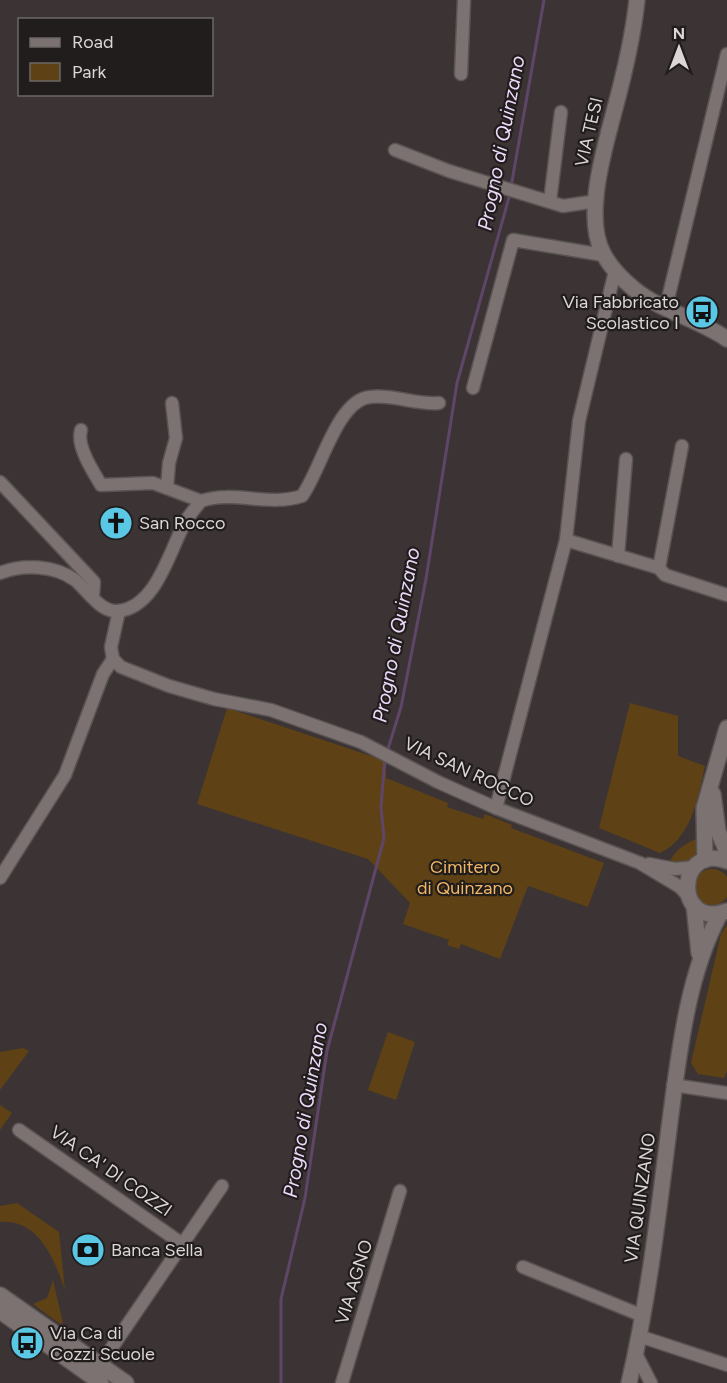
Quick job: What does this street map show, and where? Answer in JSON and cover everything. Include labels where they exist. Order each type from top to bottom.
[{"type":"street","points":[[461,74],[464,0]]},
{"type":"street","name":"VIA TESI","points":[[637,0],[617,100],[598,169],[596,222],[603,255],[615,271],[638,292],[727,339]]},
{"type":"street","points":[[666,307],[727,54]]},
{"type":"street","points":[[550,201],[561,112]]},
{"type":"street","points":[[395,150],[449,171],[563,206],[597,201]]},
{"type":"street","points":[[473,388],[513,240],[603,255]]},
{"type":"street","points":[[496,808],[566,540],[579,421],[615,271]]},
{"type":"street","points":[[81,430],[79,436],[90,467],[101,485],[153,483],[201,501],[222,497],[283,501],[302,496],[318,470],[337,425],[346,410],[357,400],[384,397],[415,403],[439,403]]},
{"type":"street","points":[[167,488],[169,463],[176,438],[172,403]]},
{"type":"street","points":[[659,568],[682,446]]},
{"type":"street","points":[[618,556],[626,459]]},
{"type":"street","points":[[0,482],[94,582],[93,596]]},
{"type":"street","points":[[0,573],[32,568],[49,569],[75,580],[102,606],[119,611],[142,599],[159,579],[188,518],[201,501]]},
{"type":"street","points":[[566,540],[659,568],[665,575],[727,594]]},
{"type":"street","points":[[0,878],[65,775],[103,675],[113,659],[111,647],[119,611]]},
{"type":"street","name":"VIA SAN ROCCO","points":[[113,659],[121,667],[170,686],[214,699],[271,710],[375,748],[438,782],[496,808],[640,863],[675,870],[700,863]]},
{"type":"street","name":"VIA QUINZANO","points":[[700,965],[687,884],[700,863],[704,808],[727,728]]},
{"type":"street","points":[[713,776],[713,805],[718,831],[727,852]]},
{"type":"street","points":[[700,863],[715,858],[727,861]]},
{"type":"street","name":"VIA SAN ROCCO","points":[[640,863],[680,887],[691,901]]},
{"type":"street","name":"VIA QUINZANO","points":[[691,901],[709,914],[723,912]]},
{"type":"street","name":"VIA QUINZANO","points":[[629,1383],[643,1316],[680,1046],[711,930],[723,912]]},
{"type":"street","points":[[673,1085],[727,1093]]},
{"type":"street","name":"VIA CA' DI COZZI","points":[[20,1130],[181,1243]]},
{"type":"street","name":"VIA CA' DI COZZI","points":[[100,1365],[128,1328],[181,1243],[222,1186]]},
{"type":"street","name":"VIA AGNO","points":[[342,1383],[400,1191]]},
{"type":"street","points":[[523,1267],[643,1316]]},
{"type":"street","points":[[0,1295],[126,1383]]},
{"type":"street","points":[[0,1311],[101,1383]]},
{"type":"street","points":[[639,1336],[727,1365]]},
{"type":"street","points":[[636,1354],[651,1383]]},
{"type":"green space","points":[[630,703],[678,716],[678,756],[705,766],[696,804],[686,828],[671,847],[660,853],[599,828]]},
{"type":"green space","name":"Cimitero di Quinzano","points":[[227,708],[374,757],[386,763],[386,778],[448,803],[447,807],[483,819],[485,814],[512,825],[511,828],[604,863],[588,907],[528,886],[500,959],[461,944],[459,949],[447,945],[449,940],[403,924],[410,903],[368,859],[197,804]]},
{"type":"green space","points":[[702,838],[698,853],[693,860],[669,865],[674,855],[682,847]]},
{"type":"green space","points":[[712,869],[725,874],[728,878],[728,896],[725,900],[712,905],[699,900],[694,887],[699,874]]},
{"type":"green space","points":[[727,925],[727,1071],[724,1078],[698,1074],[691,1063],[721,934]]},
{"type":"green space","points":[[388,1032],[415,1042],[396,1100],[368,1090]]},
{"type":"green space","points":[[23,1048],[29,1051],[0,1090],[0,1052]]},
{"type":"green space","points":[[0,1105],[12,1113],[0,1130]]},
{"type":"green space","points":[[17,1203],[59,1232],[65,1290],[50,1254],[35,1234],[14,1223],[0,1222],[0,1206]]},
{"type":"green space","points":[[53,1280],[63,1323],[60,1324],[33,1304],[47,1298]]},
{"type":"waterway","name":"Progno di Quinzano","points":[[511,187],[544,0]]},
{"type":"waterway","name":"Progno di Quinzano","points":[[387,752],[401,707],[426,579],[457,383],[510,194]]},
{"type":"waterway","name":"Progno di Quinzano","points":[[281,1383],[281,1299],[305,1198],[327,1051],[384,838],[381,807],[385,758]]},
{"type":"place","name":"Via Fabbricato Scolastico I","points":[[702,312]]},
{"type":"place","name":"San Rocco","points":[[116,523]]},
{"type":"place","name":"Banca Sella","points":[[88,1250]]},
{"type":"place","name":"Via Ca di Cozzi Scuole","points":[[27,1343]]}]
